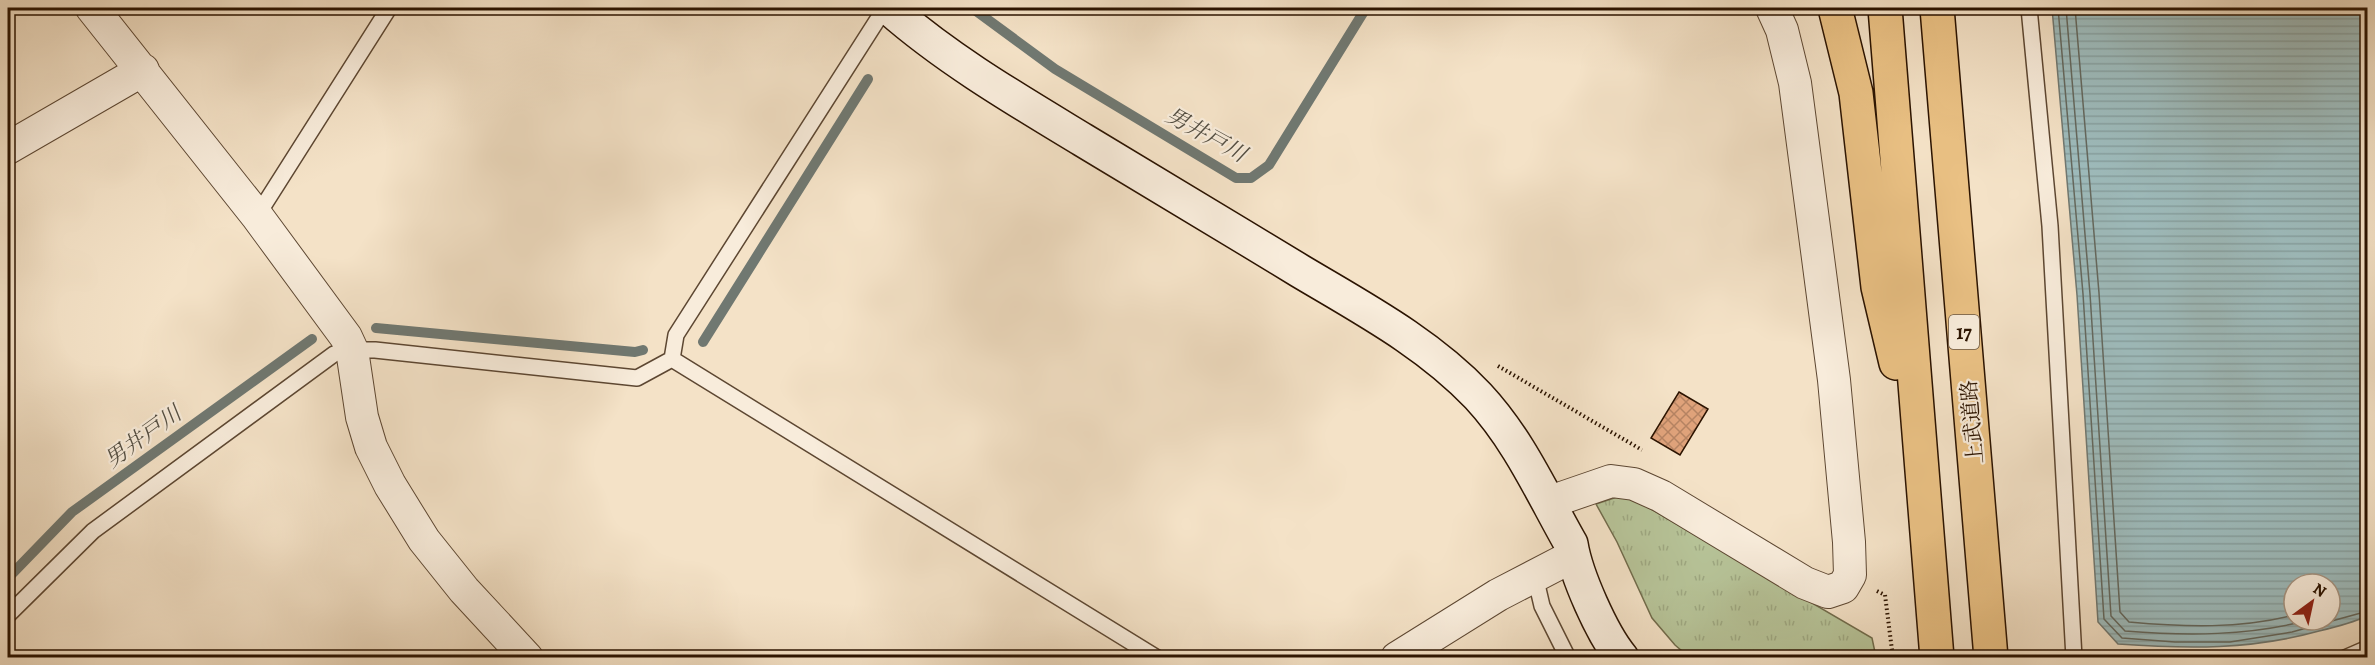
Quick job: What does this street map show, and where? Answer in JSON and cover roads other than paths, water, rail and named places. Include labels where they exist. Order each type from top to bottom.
[{"type":"highway","points":[[1835,8],[1859,112],[1878,287],[1921,473]]},
{"type":"highway","points":[[1885,8],[1937,657]]},
{"type":"highway","name":"上武道路","points":[[1937,8],[1990,657]]},
{"type":"street","points":[[92,8],[258,216],[346,337],[352,350],[362,417],[371,447],[390,485],[424,540],[464,590],[527,657]]},
{"type":"street","points":[[887,8],[937,45],[1041,114],[1355,304],[1427,351],[1456,375],[1494,414],[1550,502],[1571,544],[1573,556],[1593,606],[1615,649],[1622,657]]},
{"type":"street","points":[[1550,502],[1611,481],[1634,484],[1661,496],[1805,583],[1828,592],[1843,587],[1850,575],[1834,380],[1795,83],[1782,30],[1773,8]]},
{"type":"street","points":[[8,148],[143,70]]},
{"type":"street","points":[[1397,657],[1498,595],[1573,556]]},
{"type":"lane","points":[[258,216],[389,8]]},
{"type":"lane","points":[[672,359],[676,335],[887,8]]},
{"type":"lane","points":[[2029,8],[2050,226],[2074,657]]},
{"type":"lane","points":[[8,615],[93,531],[334,354],[352,350],[375,350],[637,378],[672,359]]},
{"type":"lane","points":[[672,359],[1156,657]]},
{"type":"lane","points":[[1535,576],[1542,606],[1568,657]]},
{"type":"lane","points":[[2345,657],[2367,648]]},
{"type":"water","points":[[2052,8],[2367,8],[2367,616],[2342,625],[2342,572],[2282,572],[2282,632],[2315,632],[2244,645],[2169,647],[2118,644],[2098,622],[2077,295]]},
{"type":"waterway","name":"男井戸川","points":[[972,8],[1055,69],[1236,178],[1251,178],[1269,165],[1366,8]]},
{"type":"waterway","name":"男井戸川","points":[[703,342],[868,79]]},
{"type":"waterway","name":"男井戸川","points":[[376,328],[635,352],[643,350]]},
{"type":"waterway","name":"男井戸川","points":[[8,578],[72,512],[312,339]]}]
